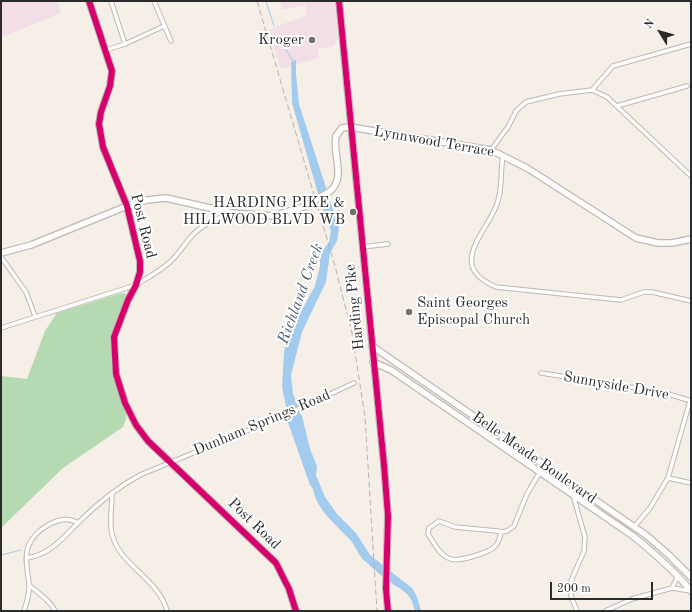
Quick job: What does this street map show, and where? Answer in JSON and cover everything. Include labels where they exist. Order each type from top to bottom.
[{"type":"main road","name":"Harding Pike","points":[[339,1],[350,127],[384,465],[388,516],[386,589],[388,611]]},
{"type":"street","name":"Post Road","points":[[89,1],[106,50],[112,75],[99,124],[103,147],[127,206],[140,261],[140,272],[136,285],[128,300],[114,336],[116,374],[125,403],[136,424],[148,441],[276,563],[289,589],[296,611]]},
{"type":"street","points":[[111,1],[125,44]]},
{"type":"street","points":[[154,1],[171,41]]},
{"type":"street","points":[[106,50],[125,44],[164,26]]},
{"type":"street","points":[[592,90],[612,66],[691,44]]},
{"type":"street","points":[[617,106],[688,86]]},
{"type":"street","points":[[491,150],[508,127],[516,111],[526,102],[559,94],[592,90],[607,97],[691,176]]},
{"type":"street","points":[[1,253],[31,246],[127,206],[147,200],[166,198],[232,212],[273,216],[303,208],[329,192],[336,184],[338,176],[336,136],[342,128],[350,127]]},
{"type":"street","name":"Lynnwood Terrace","points":[[350,127],[491,150],[527,168],[636,238],[658,243],[672,243],[691,239]]},
{"type":"street","points":[[503,156],[500,194],[497,205],[475,242],[472,251],[473,268],[479,277],[496,287],[621,300],[644,292],[691,301]]},
{"type":"street","points":[[1,328],[136,285],[164,267],[191,236],[202,227],[212,220],[232,212]]},
{"type":"street","points":[[362,246],[388,244]]},
{"type":"street","points":[[1,257],[26,292],[36,316]]},
{"type":"street","name":"Belle Meade Boulevard","points":[[372,346],[634,527],[669,554],[691,578]]},
{"type":"street","name":"Belle Meade Boulevard","points":[[373,362],[391,370],[409,382],[629,533],[654,552],[678,575],[691,591]]},
{"type":"street","name":"Sunnyside Drive","points":[[541,373],[662,392],[690,401]]},
{"type":"street","points":[[409,382],[413,375]]},
{"type":"street","name":"Dunham Springs Road","points":[[27,558],[34,557],[54,547],[78,523],[120,487],[141,475],[170,461],[285,415],[354,383]]},
{"type":"street","points":[[433,399],[438,392]]},
{"type":"street","points":[[629,533],[650,508],[668,478],[690,401]]},
{"type":"street","points":[[470,424],[475,417]]},
{"type":"street","points":[[501,532],[499,542],[493,549],[456,560],[446,557],[438,550],[428,531],[432,525],[439,521],[454,527],[501,532],[507,531],[514,526],[527,494],[545,466]]},
{"type":"street","points":[[668,478],[691,483]]},
{"type":"street","points":[[577,488],[573,495],[585,537],[584,551],[571,581],[571,596],[577,611]]},
{"type":"street","points":[[112,494],[112,534],[116,545],[162,595],[167,611]]},
{"type":"street","points":[[24,611],[29,597],[27,548],[30,542],[52,522],[68,518],[78,523]]},
{"type":"street","points":[[672,588],[683,568]]},
{"type":"street","points":[[29,585],[52,604],[55,611]]},
{"type":"street","points":[[605,611],[632,599],[672,588],[691,591]]},
{"type":"street","points":[[29,597],[39,594]]},
{"type":"shaded area","points":[[1,1],[57,1],[61,13],[2,37]]},
{"type":"shaded area","points":[[280,1],[334,1],[338,38],[333,47],[318,48],[319,58],[281,69],[268,30],[307,15],[305,5],[283,10]]},
{"type":"green space","points":[[125,293],[126,296],[119,314],[111,351],[113,377],[126,413],[126,419],[123,427],[63,468],[1,528],[1,376],[27,379],[45,331],[57,313]]},
{"type":"water","points":[[296,60],[299,104],[339,228],[337,241],[330,253],[326,282],[302,332],[291,375],[293,394],[298,410],[302,416],[310,449],[317,466],[316,475],[325,497],[337,514],[356,533],[370,555],[412,588],[417,597],[421,611],[415,611],[409,596],[406,593],[364,560],[352,542],[323,511],[310,485],[286,417],[286,406],[282,387],[284,352],[288,335],[315,286],[320,266],[320,254],[329,242],[331,231],[321,204],[292,103],[291,62]]},
{"type":"waterway","name":"Richland Creek","points":[[266,1],[274,26]]},
{"type":"waterway","name":"Richland Creek","points":[[278,36],[293,61]]},
{"type":"waterway","points":[[1,555],[21,550]]},
{"type":"railway","points":[[257,1],[335,266],[352,333],[365,417],[377,611]]},
{"type":"cycle path","points":[[89,1],[112,71],[110,86],[101,112],[99,124],[103,147],[127,206],[140,261],[140,272],[136,285],[128,300],[114,337],[116,374],[125,403],[136,425],[148,441],[276,563],[289,589],[296,611]]},
{"type":"cycle path","points":[[339,1],[384,465],[388,516],[386,589],[388,611]]},
{"type":"place","name":"Kroger","points":[[312,40]]},
{"type":"place","name":"HARDING PIKE & HILLWOOD BLVD WB","points":[[353,212]]},
{"type":"place","name":"Saint Georges Episcopal Church","points":[[409,312]]}]
